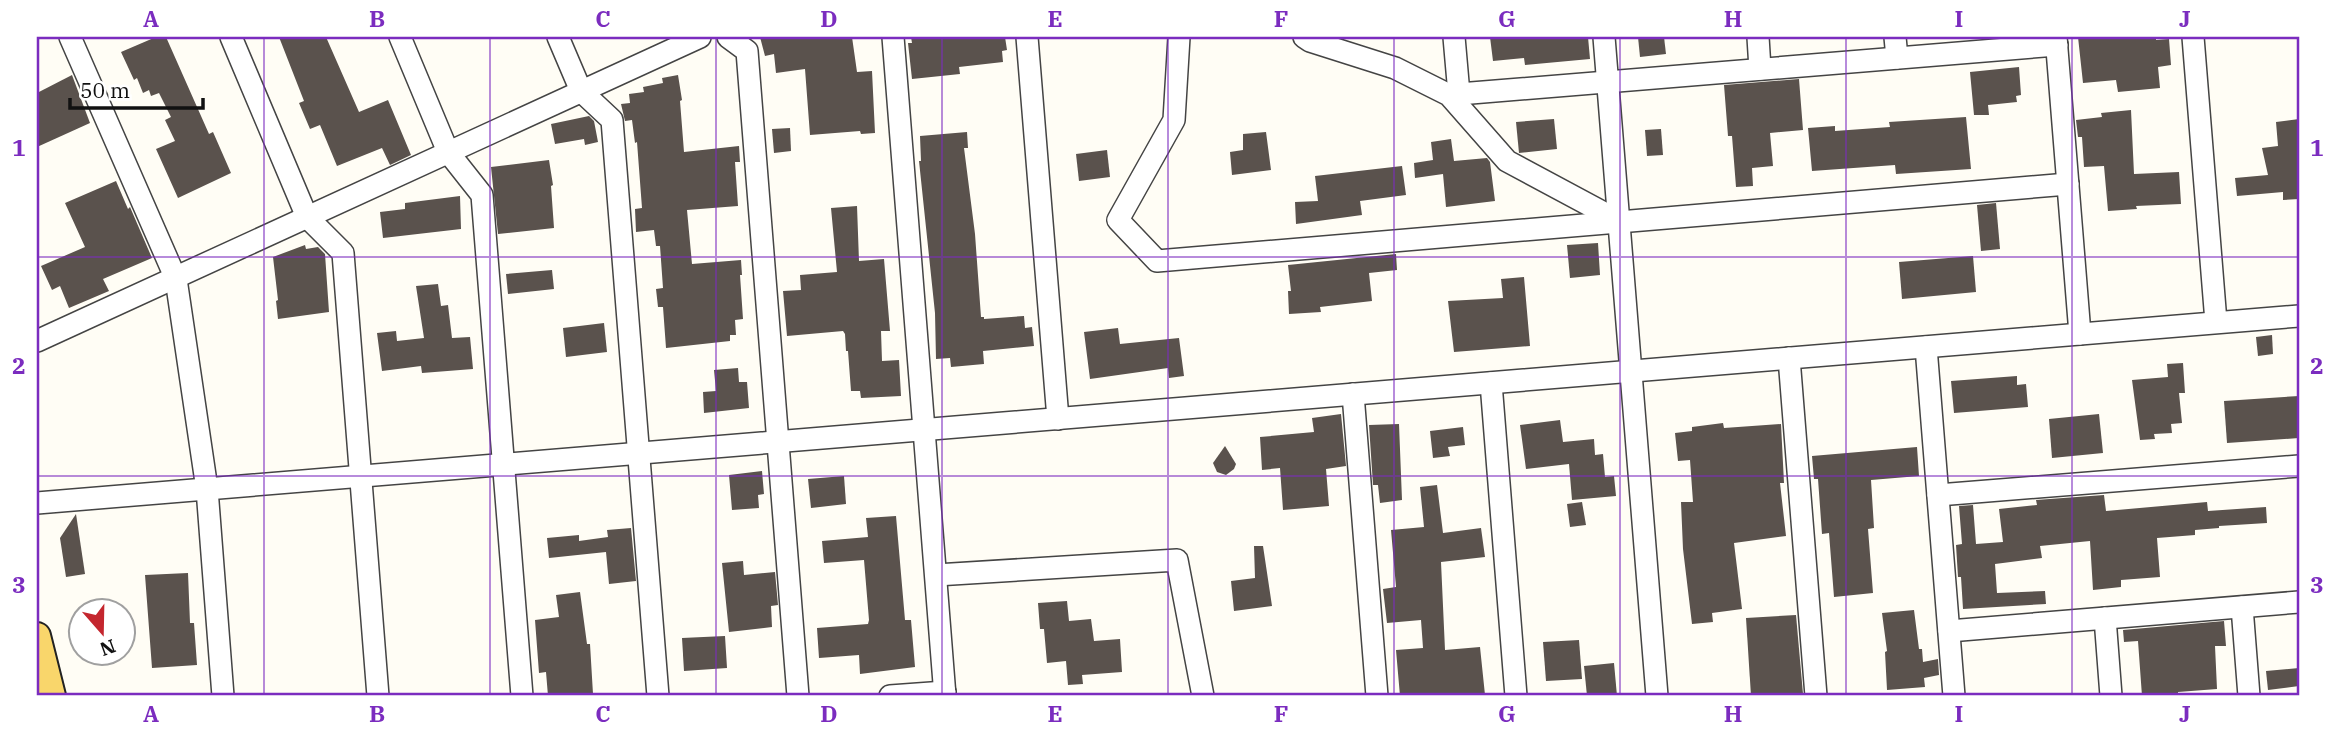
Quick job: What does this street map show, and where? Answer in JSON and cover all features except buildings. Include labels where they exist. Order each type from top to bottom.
[{"type":"main road","points":[[37,636],[45,681]]},
{"type":"street","points":[[70,37],[176,279],[207,489],[223,696]]},
{"type":"street","points":[[231,37],[307,217],[343,253],[378,696]]},
{"type":"street","points":[[400,37],[448,152],[482,195],[522,696]]},
{"type":"street","points":[[558,37],[581,91],[612,120],[658,696]]},
{"type":"street","points":[[37,341],[700,37]]},
{"type":"street","points":[[728,37],[747,51],[799,696]]},
{"type":"street","points":[[890,696],[945,694],[893,37]]},
{"type":"street","points":[[1027,37],[1058,418]]},
{"type":"street","points":[[1179,37],[1174,120],[1118,220],[1157,261],[2068,184]]},
{"type":"street","points":[[1304,37],[1395,68],[1450,95],[1507,161],[1619,221]]},
{"type":"street","points":[[1454,37],[1459,94],[1760,69],[1896,47],[2057,41],[2080,334]]},
{"type":"street","points":[[1604,37],[1657,696]]},
{"type":"street","points":[[1758,37],[1760,69]]},
{"type":"street","points":[[2193,37],[2216,323]]},
{"type":"street","points":[[37,503],[2299,316]]},
{"type":"street","points":[[1926,347],[1954,696]]},
{"type":"street","points":[[1789,358],[1816,696]]},
{"type":"street","points":[[1491,383],[1516,696]]},
{"type":"street","points":[[1353,394],[1377,696]]},
{"type":"street","points":[[1938,495],[2299,466]]},
{"type":"street","points":[[936,575],[1177,560],[1203,696]]},
{"type":"street","points":[[1949,631],[2299,602]]},
{"type":"street","points":[[2242,607],[2249,696]]},
{"type":"street","points":[[2105,618],[2111,696]]}]
